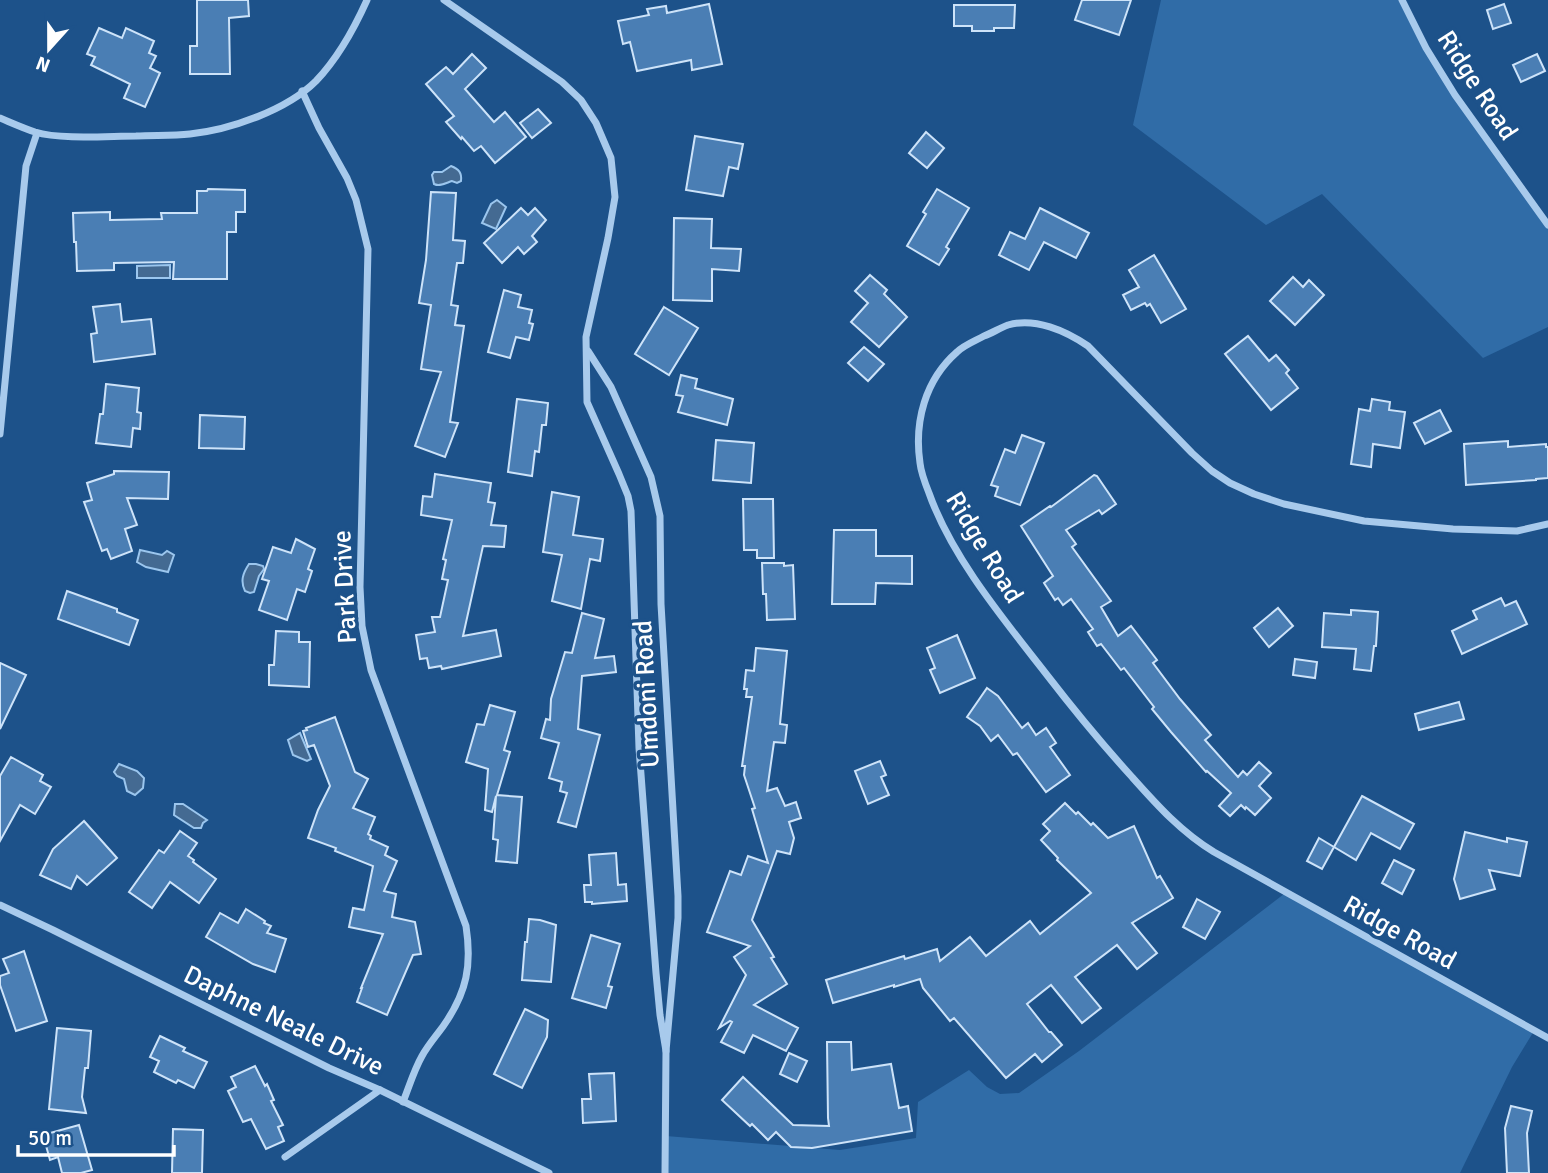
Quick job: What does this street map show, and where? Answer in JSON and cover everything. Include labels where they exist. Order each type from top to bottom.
[{"type":"street","points":[[0,118],[37,133],[64,136],[188,134],[217,130],[249,120],[285,104],[314,83],[340,51],[367,0]]},
{"type":"street","name":"Umdoni Road","points":[[444,0],[562,82],[581,100],[596,123],[611,158],[615,197],[586,337],[587,402],[628,496],[631,511],[642,788],[656,973],[666,1051]]},
{"type":"street","name":"Ridge Road","points":[[1402,0],[1426,48],[1455,95],[1548,225]]},
{"type":"street","name":"Park Drive","points":[[302,91],[347,178],[356,200],[368,248],[360,587],[362,626],[370,670],[466,926],[469,947],[469,968],[458,1002],[421,1057],[403,1102]]},
{"type":"street","points":[[0,434],[26,166],[37,133]]},
{"type":"street","name":"Ridge Road","points":[[1548,524],[1517,531],[1453,529],[1364,521],[1284,504],[1254,494],[1212,471],[1088,346],[1071,334],[1046,326],[1026,323],[1009,325],[958,351],[938,371],[930,386],[918,428],[920,465],[926,485],[943,526],[961,557],[997,612],[1088,728],[1164,813],[1192,838],[1214,852],[1548,1038]]},
{"type":"street","name":"Umdoni Road","points":[[587,351],[611,387],[651,477],[660,516],[661,604],[678,896],[666,1051],[665,1173]]},
{"type":"street","name":"Daphne Neale Drive","points":[[0,905],[329,1068],[380,1090],[549,1173]]},
{"type":"street","points":[[285,1157],[380,1090]]},
{"type":"shaded area","points":[[1161,0],[1399,0],[1425,50],[1548,226],[1548,327],[1483,358],[1322,194],[1266,225],[1133,125]]},
{"type":"shaded area","points":[[451,166],[459,172],[461,181],[434,184],[434,172],[442,172]]},
{"type":"shaded area","points":[[497,200],[506,207],[496,229],[482,223],[491,204]]},
{"type":"shaded area","points":[[170,265],[170,278],[137,278],[137,266]]},
{"type":"shaded area","points":[[140,550],[162,555],[167,551],[174,555],[168,572],[137,562]]},
{"type":"shaded area","points":[[249,564],[263,566],[264,569],[254,592],[250,593],[245,591],[242,580]]},
{"type":"shaded area","points":[[300,733],[311,759],[307,761],[293,755],[288,740]]},
{"type":"shaded area","points":[[119,764],[137,771],[144,778],[143,788],[135,795],[127,791],[124,779],[114,772]]},
{"type":"shaded area","points":[[175,804],[183,804],[207,820],[201,828],[194,828],[174,815]]},
{"type":"shaded area","points":[[1284,894],[1534,1031],[1512,1067],[1460,1173],[666,1173],[666,1136],[840,1150],[916,1138],[918,1102],[969,1070],[987,1087],[1000,1094],[1019,1093],[1079,1051]]},
{"type":"building","points":[[197,0],[248,0],[249,16],[229,18],[230,74],[190,74],[190,46],[197,46]]},
{"type":"building","points":[[1082,0],[1131,0],[1119,35],[1075,20]]},
{"type":"building","points":[[709,4],[722,64],[692,70],[691,60],[637,71],[630,42],[623,44],[618,21],[649,15],[647,9],[666,6],[667,13]]},
{"type":"building","points":[[1504,4],[1511,23],[1493,29],[1487,10]]},
{"type":"building","points":[[954,5],[1015,5],[1014,28],[972,31],[972,26],[954,26]]},
{"type":"building","points":[[99,28],[122,38],[126,28],[154,41],[149,53],[156,56],[150,68],[160,73],[145,107],[124,98],[130,84],[91,65],[95,57],[87,54]]},
{"type":"building","points":[[472,54],[486,68],[465,89],[494,122],[505,112],[526,137],[495,163],[481,146],[474,151],[446,122],[454,116],[426,84],[446,67],[453,74]]},
{"type":"building","points":[[1537,54],[1545,71],[1521,82],[1513,65]]},
{"type":"building","points":[[538,109],[551,123],[532,138],[520,123]]},
{"type":"building","points":[[926,132],[944,148],[927,168],[909,153]]},
{"type":"building","points":[[695,136],[743,144],[738,169],[729,167],[723,196],[686,190]]},
{"type":"building","points":[[937,189],[969,208],[946,247],[949,249],[939,265],[907,246]]},
{"type":"building","points":[[245,190],[245,212],[236,212],[236,232],[227,232],[227,279],[173,279],[174,262],[114,263],[114,270],[77,271],[73,213],[110,212],[110,220],[162,219],[161,213],[197,213],[197,191]]},
{"type":"building","points":[[431,192],[456,193],[453,240],[465,241],[463,263],[457,263],[451,305],[458,306],[455,325],[464,326],[450,422],[458,423],[445,457],[415,446],[441,372],[421,369],[431,305],[419,303],[426,260]]},
{"type":"building","points":[[521,208],[528,215],[535,208],[546,220],[532,236],[537,242],[524,254],[518,247],[502,263],[484,243]]},
{"type":"building","points":[[1040,208],[1089,233],[1076,258],[1044,242],[1029,270],[999,255],[1010,232],[1025,239]]},
{"type":"building","points":[[674,218],[712,219],[711,248],[741,249],[739,271],[712,269],[712,301],[673,300]]},
{"type":"building","points":[[1154,255],[1186,309],[1161,323],[1150,304],[1147,306],[1145,303],[1131,310],[1123,295],[1139,287],[1129,270]]},
{"type":"building","points":[[870,275],[887,290],[884,294],[907,317],[879,347],[851,322],[868,303],[855,291]]},
{"type":"building","points":[[1293,277],[1303,287],[1309,280],[1324,295],[1295,325],[1270,301]]},
{"type":"building","points":[[504,290],[521,295],[518,307],[532,310],[529,323],[533,324],[529,340],[516,337],[510,358],[488,352]]},
{"type":"building","points":[[120,304],[122,322],[151,319],[155,354],[94,362],[91,334],[97,333],[93,307]]},
{"type":"building","points":[[664,307],[698,328],[669,375],[635,354]]},
{"type":"building","points":[[1248,336],[1269,361],[1276,355],[1289,370],[1286,373],[1298,388],[1271,410],[1225,354]]},
{"type":"building","points":[[864,347],[884,364],[868,381],[848,363]]},
{"type":"building","points":[[681,375],[697,379],[695,388],[733,399],[727,425],[678,412],[683,396],[676,395]]},
{"type":"building","points":[[106,384],[139,388],[137,412],[141,413],[140,429],[133,428],[131,447],[96,443]]},
{"type":"building","points":[[517,399],[548,403],[546,425],[542,425],[539,452],[535,451],[532,476],[508,472]]},
{"type":"building","points":[[1372,399],[1390,402],[1389,410],[1405,412],[1400,448],[1373,444],[1371,467],[1351,464],[1359,409],[1370,411]]},
{"type":"building","points":[[1440,410],[1451,431],[1425,444],[1414,423]]},
{"type":"building","points":[[200,415],[245,417],[244,449],[199,448]]},
{"type":"building","points":[[1022,435],[1044,443],[1020,505],[995,496],[998,487],[991,485],[1005,449],[1015,453]]},
{"type":"building","points":[[716,440],[754,443],[751,483],[713,480]]},
{"type":"building","points":[[1508,441],[1508,447],[1546,444],[1548,478],[1466,485],[1464,444]]},
{"type":"building","points":[[114,471],[169,472],[168,499],[127,498],[137,525],[125,529],[132,551],[111,559],[107,549],[102,551],[84,502],[92,500],[87,483],[114,474]]},
{"type":"building","points":[[435,474],[491,483],[488,502],[495,503],[491,525],[506,526],[504,547],[483,546],[463,636],[496,630],[501,656],[442,669],[441,666],[429,668],[427,658],[420,659],[416,635],[435,632],[432,617],[440,617],[448,580],[442,579],[446,560],[443,559],[452,520],[421,515],[423,496],[432,497]]},
{"type":"building","points":[[1094,475],[1116,504],[1102,514],[1099,510],[1066,530],[1076,544],[1072,547],[1111,601],[1101,607],[1118,636],[1131,626],[1157,660],[1153,663],[1211,735],[1205,740],[1238,777],[1243,771],[1247,775],[1259,762],[1271,773],[1259,786],[1271,798],[1255,815],[1241,805],[1230,816],[1219,806],[1231,793],[1206,772],[1171,732],[1124,668],[1121,670],[1101,644],[1097,646],[1088,632],[1093,629],[1071,599],[1063,605],[1058,598],[1055,600],[1044,583],[1053,576],[1021,526]]},
{"type":"building","points":[[552,492],[579,497],[573,535],[603,539],[600,561],[590,559],[581,609],[552,601],[562,555],[543,552]]},
{"type":"building","points":[[743,499],[773,499],[774,558],[757,558],[757,550],[744,550]]},
{"type":"building","points":[[834,530],[876,530],[876,556],[912,556],[912,584],[876,583],[875,604],[832,604]]},
{"type":"building","points":[[296,539],[315,549],[308,569],[312,571],[305,592],[297,589],[287,620],[259,610],[269,581],[262,579],[273,547],[291,553]]},
{"type":"building","points":[[762,563],[793,565],[795,619],[767,620]]},
{"type":"building","points":[[67,591],[117,609],[117,612],[138,620],[129,645],[58,619]]},
{"type":"building","points":[[1501,598],[1505,606],[1516,601],[1527,624],[1462,654],[1452,631],[1477,619],[1473,611]]},
{"type":"building","points":[[1278,608],[1293,626],[1269,647],[1254,628]]},
{"type":"building","points":[[1351,610],[1378,612],[1371,671],[1354,669],[1356,649],[1322,647],[1324,613],[1351,615]]},
{"type":"building","points":[[582,613],[604,619],[595,658],[614,656],[616,672],[582,676],[578,729],[600,735],[576,827],[558,822],[567,793],[560,791],[562,782],[549,778],[559,743],[541,738],[546,719],[550,720],[551,699],[565,652],[572,653]]},
{"type":"building","points":[[276,631],[299,632],[299,642],[310,642],[309,687],[269,685],[269,665],[274,665]]},
{"type":"building","points":[[957,635],[975,678],[940,693],[930,670],[935,668],[927,648]]},
{"type":"building","points":[[756,648],[787,651],[780,724],[787,725],[785,743],[774,742],[767,791],[777,788],[785,806],[796,802],[801,818],[789,822],[794,838],[790,854],[777,851],[752,920],[787,984],[754,1005],[798,1028],[786,1051],[753,1035],[744,1053],[721,1042],[732,1022],[719,1028],[746,975],[734,957],[750,946],[707,932],[730,871],[741,875],[748,856],[768,863],[752,809],[755,808],[744,775],[745,766],[742,766],[752,697],[746,697],[747,689],[744,689],[746,670],[754,671]]},
{"type":"building","points":[[1295,659],[1317,662],[1315,678],[1293,675]]},
{"type":"building","points":[[0,663],[26,675],[0,729]]},
{"type":"building","points":[[987,688],[998,696],[1022,728],[1028,723],[1036,735],[1046,728],[1056,743],[1050,747],[1070,775],[1046,792],[1017,753],[1013,755],[998,735],[991,741],[980,726],[967,717]]},
{"type":"building","points":[[1459,702],[1464,719],[1419,730],[1415,714]]},
{"type":"building","points":[[490,705],[515,712],[504,750],[510,752],[497,795],[522,797],[517,863],[496,861],[498,840],[493,839],[496,796],[492,812],[485,810],[488,769],[466,762],[477,724],[484,725]]},
{"type":"building","points":[[335,717],[355,772],[368,779],[353,808],[375,817],[368,834],[370,839],[388,847],[385,855],[397,861],[384,891],[396,894],[392,917],[415,922],[421,954],[413,955],[387,1015],[357,1002],[383,934],[349,927],[353,908],[364,910],[373,866],[308,838],[330,786],[314,745],[308,747],[303,731]]},
{"type":"building","points":[[11,757],[43,775],[40,781],[51,787],[35,814],[20,805],[0,841],[0,776]]},
{"type":"building","points":[[880,761],[886,775],[881,777],[889,795],[868,804],[855,771]]},
{"type":"building","points":[[1362,796],[1414,824],[1400,849],[1371,833],[1356,860],[1334,847]]},
{"type":"building","points":[[1065,803],[1091,825],[1093,823],[1108,838],[1134,826],[1157,878],[1160,876],[1173,898],[1132,923],[1157,953],[1137,969],[1117,945],[1075,977],[1101,1008],[1082,1023],[1051,985],[1027,1004],[1062,1045],[1042,1062],[1035,1054],[1006,1078],[954,1018],[950,1021],[923,988],[920,979],[833,1003],[826,980],[904,956],[905,959],[937,949],[940,961],[970,937],[986,956],[1030,921],[1040,934],[1091,893],[1041,840],[1050,831],[1043,824]]},
{"type":"building","points":[[84,821],[117,858],[87,885],[77,876],[71,889],[40,875],[53,849]]},
{"type":"building","points":[[180,831],[197,843],[188,856],[216,879],[199,903],[170,882],[152,908],[129,892],[159,850],[164,853]]},
{"type":"building","points":[[1465,832],[1507,842],[1507,838],[1527,842],[1520,876],[1489,870],[1495,889],[1460,899],[1454,879]]},
{"type":"building","points":[[1319,838],[1334,847],[1322,869],[1307,861]]},
{"type":"building","points":[[616,853],[618,885],[626,884],[627,901],[592,904],[585,902],[584,885],[591,885],[589,855]]},
{"type":"building","points":[[1394,860],[1414,870],[1402,894],[1382,883]]},
{"type":"building","points":[[1197,899],[1220,912],[1205,939],[1183,927]]},
{"type":"building","points":[[246,909],[271,926],[267,933],[286,939],[275,972],[253,964],[206,937],[220,913],[238,923]]},
{"type":"building","points":[[529,919],[556,925],[551,982],[522,980]]},
{"type":"building","points":[[591,935],[620,944],[608,986],[612,987],[606,1008],[572,998]]},
{"type":"building","points":[[24,951],[47,1021],[16,1031],[0,985],[0,976],[9,973],[3,959]]},
{"type":"building","points":[[525,1009],[548,1020],[547,1037],[522,1088],[494,1074]]},
{"type":"building","points":[[57,1028],[91,1031],[82,1097],[86,1113],[49,1109]]},
{"type":"building","points":[[160,1036],[207,1062],[194,1088],[154,1072],[159,1061],[150,1057]]},
{"type":"building","points":[[827,1042],[851,1042],[852,1070],[891,1064],[899,1108],[908,1106],[912,1131],[812,1148],[791,1147],[776,1132],[768,1140],[722,1100],[743,1077],[793,1125],[829,1126]]},
{"type":"building","points":[[789,1053],[807,1061],[797,1082],[780,1074]]},
{"type":"building","points":[[255,1066],[265,1086],[267,1084],[274,1100],[271,1101],[283,1125],[278,1127],[284,1141],[266,1149],[251,1119],[243,1122],[228,1091],[236,1087],[231,1077]]},
{"type":"building","points":[[614,1073],[616,1121],[583,1123],[582,1099],[591,1099],[589,1074]]},
{"type":"building","points":[[1511,1106],[1532,1111],[1527,1133],[1529,1173],[1507,1173],[1505,1128]]},
{"type":"building","points":[[79,1125],[92,1170],[62,1173],[58,1157],[50,1160],[43,1135]]},
{"type":"building","points":[[173,1129],[203,1130],[202,1173],[172,1173]]}]
